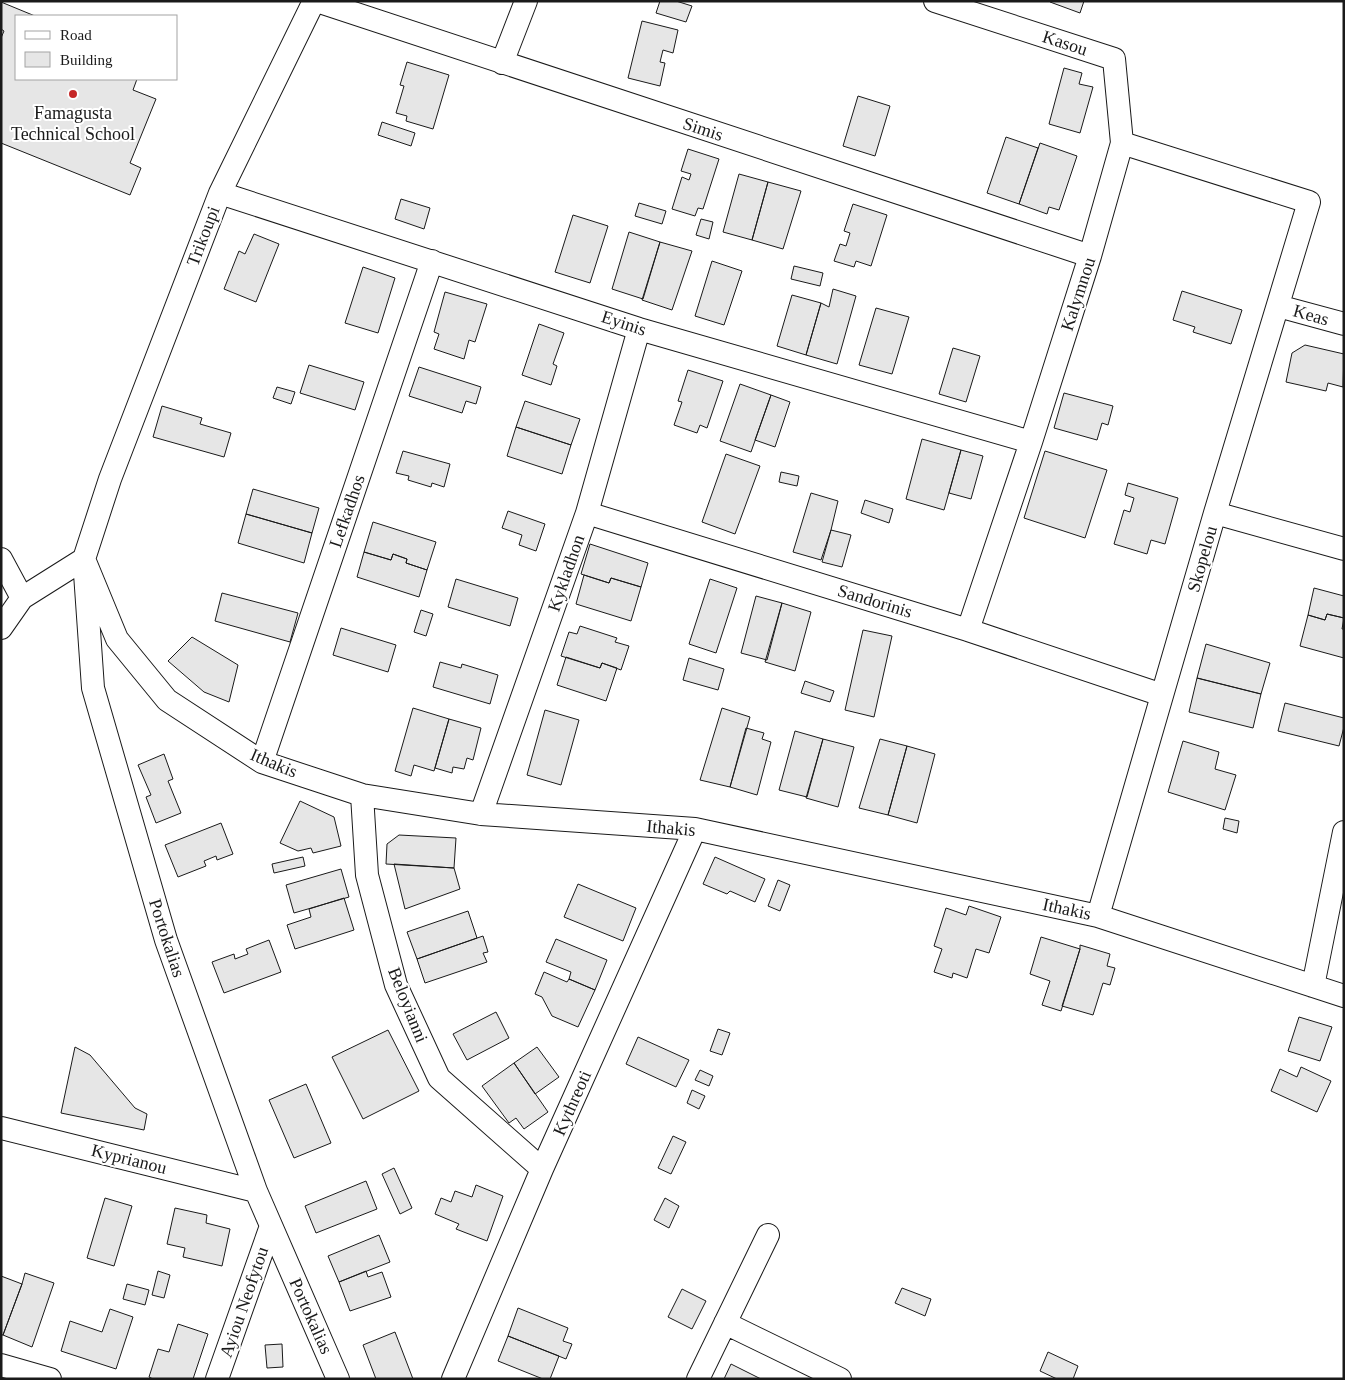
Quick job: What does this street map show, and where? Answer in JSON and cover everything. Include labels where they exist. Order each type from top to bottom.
[{"type":"street","name":"Simis","points":[[315,1],[1090,256]]},
{"type":"street","name":"Trikoupi","points":[[110,479],[220,193],[315,1]]},
{"type":"street","points":[[502,63],[526,1]]},
{"type":"street","name":"Kasou","points":[[935,1],[1114,59],[1122,143]]},
{"type":"street","name":"Skopelou","points":[[1098,916],[1215,513],[1309,202],[1122,143]]},
{"type":"street","name":"Kalymnou","points":[[968,630],[1031,442],[1090,256],[1122,143]]},
{"type":"street","name":"Eyinis","points":[[220,193],[639,329],[1031,442]]},
{"type":"street","name":"Lefkadhos","points":[[262,762],[432,261]]},
{"type":"street","name":"Keas","points":[[1278,306],[1344,324]]},
{"type":"street","name":"Kykladhon","points":[[481,814],[586,513],[639,329]]},
{"type":"street","name":"Portokalias","points":[[110,479],[84,559],[92,688],[166,940],[256,1191],[338,1379]]},
{"type":"street","name":"Sandorinis","points":[[586,513],[968,630],[1162,696]]},
{"type":"street","points":[[1215,513],[1344,549]]},
{"type":"street","points":[[1,559],[22,598]]},
{"type":"street","points":[[1,628],[22,598],[84,559]]},
{"type":"street","name":"Ithakis","points":[[84,559],[118,639],[167,700],[262,762],[362,796],[481,814],[695,829],[1098,916],[1344,996]]},
{"type":"street","name":"Beloyianni","points":[[362,796],[367,875],[396,985],[439,1078],[542,1169]]},
{"type":"street","name":"Kythreoti","points":[[452,1379],[542,1169],[695,829]]},
{"type":"street","points":[[1313,986],[1344,832]]},
{"type":"street","name":"Kyprianou","points":[[1,1128],[256,1191]]},
{"type":"street","name":"Ayiou Neofytou","points":[[217,1379],[271,1226]]},
{"type":"street","points":[[698,1379],[768,1235]]},
{"type":"street","points":[[725,1323],[840,1379]]},
{"type":"street","points":[[1,1365],[50,1379]]},
{"type":"building","points":[[660,1],[676,1],[692,6],[686,22],[656,13]]},
{"type":"building","points":[[1050,1],[1084,1],[1080,13]]},
{"type":"building","name":"Famagusta Technical School","points":[[1,2],[33,15],[15,15],[15,80],[137,80],[133,90],[156,99],[130,163],[141,168],[130,195],[1,143],[1,38],[4,31],[1,29]]},
{"type":"building","points":[[642,21],[678,30],[673,53],[663,50],[660,62],[665,63],[660,86],[628,78]]},
{"type":"building","points":[[407,62],[449,75],[433,129],[406,121],[407,116],[396,113],[404,86],[400,85]]},
{"type":"building","points":[[1064,68],[1082,73],[1079,84],[1093,87],[1080,133],[1049,124]]},
{"type":"building","points":[[858,96],[890,106],[875,156],[843,146]]},
{"type":"building","points":[[382,122],[415,133],[411,146],[378,135]]},
{"type":"building","points":[[1006,137],[1038,148],[1019,204],[987,193]]},
{"type":"building","points":[[1040,143],[1077,156],[1059,210],[1049,207],[1047,214],[1019,204]]},
{"type":"building","points":[[688,149],[719,159],[703,209],[698,208],[695,216],[672,209],[682,177],[689,180],[691,174],[681,171]]},
{"type":"building","points":[[739,174],[768,182],[752,240],[723,232]]},
{"type":"building","points":[[768,182],[801,191],[783,249],[752,240]]},
{"type":"building","points":[[401,199],[430,208],[424,229],[395,219]]},
{"type":"building","points":[[639,203],[666,211],[662,224],[635,216]]},
{"type":"building","points":[[853,204],[887,215],[871,266],[856,261],[854,267],[834,261],[840,244],[846,246],[850,233],[844,231]]},
{"type":"building","points":[[573,215],[608,226],[590,283],[555,272]]},
{"type":"building","points":[[701,219],[713,222],[709,239],[696,235]]},
{"type":"building","points":[[629,232],[660,242],[643,299],[612,289]]},
{"type":"building","points":[[254,234],[279,244],[256,302],[224,289],[239,251],[245,254]]},
{"type":"building","points":[[660,242],[692,251],[672,310],[642,300]]},
{"type":"building","points":[[712,261],[742,271],[724,325],[695,316]]},
{"type":"building","points":[[794,266],[823,273],[820,286],[791,279]]},
{"type":"building","points":[[363,267],[395,278],[378,333],[345,323]]},
{"type":"building","points":[[833,289],[856,296],[837,364],[806,355],[821,303],[829,307]]},
{"type":"building","points":[[1182,291],[1242,310],[1231,344],[1193,332],[1195,327],[1173,320]]},
{"type":"building","points":[[445,292],[487,304],[475,342],[469,340],[464,359],[434,349],[439,334],[434,332]]},
{"type":"building","points":[[792,295],[821,303],[806,355],[777,346]]},
{"type":"building","points":[[876,308],[909,317],[892,374],[859,365]]},
{"type":"building","points":[[539,324],[564,333],[553,364],[557,366],[551,385],[522,375]]},
{"type":"building","points":[[1305,345],[1344,354],[1343,387],[1328,383],[1326,391],[1286,382],[1292,353]]},
{"type":"building","points":[[953,348],[980,356],[966,402],[939,394]]},
{"type":"building","points":[[309,365],[364,382],[355,410],[300,393]]},
{"type":"building","points":[[419,367],[481,387],[476,404],[466,401],[462,413],[409,396]]},
{"type":"building","points":[[688,370],[723,381],[707,428],[700,425],[697,433],[674,425],[682,402],[678,401]]},
{"type":"building","points":[[740,384],[771,395],[751,452],[720,441]]},
{"type":"building","points":[[277,387],[295,392],[291,404],[273,398]]},
{"type":"building","points":[[1064,393],[1113,406],[1108,425],[1102,423],[1097,440],[1054,428]]},
{"type":"building","points":[[771,395],[790,402],[775,447],[755,440]]},
{"type":"building","points":[[525,401],[580,419],[571,445],[516,427]]},
{"type":"building","points":[[162,406],[202,418],[200,424],[231,433],[224,457],[153,437]]},
{"type":"building","points":[[516,427],[571,445],[562,474],[507,456]]},
{"type":"building","points":[[922,439],[961,450],[944,510],[906,499]]},
{"type":"building","points":[[961,450],[983,456],[971,499],[949,493]]},
{"type":"building","points":[[403,451],[450,464],[444,487],[432,483],[431,487],[408,480],[409,476],[396,473]]},
{"type":"building","points":[[1045,451],[1107,470],[1085,538],[1024,518]]},
{"type":"building","points":[[726,454],[760,466],[735,534],[702,522]]},
{"type":"building","points":[[781,472],[799,476],[797,486],[779,482]]},
{"type":"building","points":[[1128,483],[1178,498],[1165,544],[1151,540],[1147,554],[1114,544],[1124,510],[1130,512],[1134,498],[1125,495]]},
{"type":"building","points":[[253,489],[319,508],[312,533],[246,514]]},
{"type":"building","points":[[811,493],[838,501],[821,560],[793,552]]},
{"type":"building","points":[[865,500],[893,509],[889,523],[861,513]]},
{"type":"building","points":[[508,511],[545,524],[536,551],[519,545],[522,535],[502,528]]},
{"type":"building","points":[[246,514],[312,533],[304,563],[238,543]]},
{"type":"building","points":[[373,522],[436,542],[427,570],[406,563],[407,559],[393,554],[391,560],[364,552]]},
{"type":"building","points":[[831,530],[851,535],[842,567],[822,562]]},
{"type":"building","points":[[590,544],[648,563],[641,587],[611,578],[609,583],[581,574]]},
{"type":"building","points":[[364,552],[391,560],[393,554],[407,559],[406,563],[427,570],[419,597],[357,577]]},
{"type":"building","points":[[584,575],[609,583],[611,578],[641,587],[631,621],[576,604]]},
{"type":"building","points":[[456,579],[518,598],[510,626],[448,607]]},
{"type":"building","points":[[710,579],[737,588],[716,653],[689,644]]},
{"type":"building","points":[[1314,588],[1344,596],[1344,618],[1327,614],[1325,620],[1308,615]]},
{"type":"building","points":[[222,593],[298,613],[290,642],[215,621]]},
{"type":"building","points":[[756,596],[782,603],[767,660],[741,653]]},
{"type":"building","points":[[782,603],[811,612],[795,671],[765,662]]},
{"type":"building","points":[[421,610],[433,614],[426,636],[414,632]]},
{"type":"building","points":[[1327,614],[1344,618],[1342,629],[1344,629],[1344,658],[1300,646],[1308,615],[1325,620]]},
{"type":"building","points":[[580,626],[617,638],[615,642],[629,646],[621,670],[602,663],[600,668],[561,656],[569,632],[577,634]]},
{"type":"building","points":[[341,628],[396,645],[388,672],[333,655]]},
{"type":"building","points":[[863,630],[892,636],[874,717],[845,710]]},
{"type":"building","points":[[192,637],[238,665],[229,702],[204,692],[168,661]]},
{"type":"building","points":[[1206,644],[1270,663],[1261,694],[1197,678]]},
{"type":"building","points":[[566,657],[600,668],[602,663],[617,668],[606,701],[557,685]]},
{"type":"building","points":[[689,658],[724,669],[718,690],[683,680]]},
{"type":"building","points":[[440,662],[461,668],[462,664],[498,675],[490,704],[433,687]]},
{"type":"building","points":[[1197,678],[1261,694],[1253,728],[1189,712]]},
{"type":"building","points":[[805,681],[834,691],[830,702],[801,693]]},
{"type":"building","points":[[1285,703],[1344,718],[1344,727],[1339,746],[1278,731]]},
{"type":"building","points":[[413,708],[449,719],[434,771],[414,765],[411,776],[395,771]]},
{"type":"building","points":[[722,708],[750,717],[730,787],[700,780]]},
{"type":"building","points":[[545,710],[579,720],[561,785],[527,775]]},
{"type":"building","points":[[449,719],[481,728],[473,760],[467,758],[464,769],[453,767],[452,773],[435,768]]},
{"type":"building","points":[[746,728],[764,733],[762,739],[771,742],[757,795],[730,787]]},
{"type":"building","points":[[795,731],[823,739],[807,797],[779,790]]},
{"type":"building","points":[[823,739],[854,747],[838,807],[806,798]]},
{"type":"building","points":[[880,739],[907,746],[888,815],[859,808]]},
{"type":"building","points":[[1183,741],[1219,752],[1215,769],[1236,775],[1225,810],[1168,792]]},
{"type":"building","points":[[907,746],[935,754],[917,823],[888,815]]},
{"type":"building","points":[[164,754],[173,779],[168,781],[181,813],[156,823],[146,797],[151,795],[138,765]]},
{"type":"building","points":[[300,801],[334,817],[341,846],[313,853],[311,848],[298,851],[280,843]]},
{"type":"building","points":[[1225,818],[1239,821],[1237,833],[1223,829]]},
{"type":"building","points":[[221,823],[233,854],[217,860],[216,856],[204,861],[206,866],[178,877],[165,845]]},
{"type":"building","points":[[399,835],[456,838],[454,868],[386,864],[387,844]]},
{"type":"building","points":[[303,857],[305,866],[274,873],[272,864]]},
{"type":"building","points":[[715,857],[765,879],[755,902],[730,891],[727,894],[703,884]]},
{"type":"building","points":[[394,864],[454,868],[460,889],[405,909]]},
{"type":"building","points":[[341,869],[349,897],[294,913],[286,885]]},
{"type":"building","points":[[778,880],[790,885],[780,911],[768,906]]},
{"type":"building","points":[[578,884],[636,908],[623,941],[564,917]]},
{"type":"building","points":[[344,898],[354,930],[295,949],[287,925],[311,917],[309,909]]},
{"type":"building","points":[[969,906],[1001,917],[989,953],[976,949],[967,978],[953,973],[952,978],[934,972],[942,949],[934,946],[946,908],[966,915]]},
{"type":"building","points":[[468,911],[477,938],[417,959],[407,932]]},
{"type":"building","points":[[483,936],[488,952],[483,953],[487,962],[425,983],[417,959]]},
{"type":"building","points":[[1041,937],[1080,949],[1061,1011],[1042,1005],[1050,981],[1030,974]]},
{"type":"building","points":[[556,939],[607,960],[595,990],[569,979],[571,972],[546,962]]},
{"type":"building","points":[[269,940],[281,972],[224,993],[212,962],[234,954],[235,959],[248,954],[246,949]]},
{"type":"building","points":[[1080,945],[1110,954],[1107,966],[1115,968],[1110,985],[1103,983],[1093,1015],[1062,1006]]},
{"type":"building","points":[[544,972],[567,982],[569,979],[595,990],[578,1027],[552,1016],[542,997],[535,994]]},
{"type":"building","points":[[496,1012],[509,1038],[467,1060],[453,1034]]},
{"type":"building","points":[[1299,1017],[1332,1027],[1320,1061],[1288,1051]]},
{"type":"building","points":[[718,1029],[730,1033],[722,1055],[710,1051]]},
{"type":"building","points":[[388,1030],[419,1091],[363,1119],[332,1057]]},
{"type":"building","points":[[638,1037],[689,1060],[676,1087],[626,1064]]},
{"type":"building","points":[[75,1047],[90,1055],[135,1108],[147,1114],[144,1130],[61,1113]]},
{"type":"building","points":[[537,1047],[559,1077],[535,1094],[514,1063]]},
{"type":"building","points":[[514,1063],[548,1112],[524,1129],[516,1118],[509,1123],[482,1086]]},
{"type":"building","points":[[1301,1067],[1331,1081],[1317,1112],[1271,1091],[1280,1069],[1297,1077]]},
{"type":"building","points":[[700,1070],[713,1076],[709,1086],[695,1080]]},
{"type":"building","points":[[306,1084],[331,1143],[294,1158],[269,1100]]},
{"type":"building","points":[[692,1090],[705,1096],[699,1109],[687,1103]]},
{"type":"building","points":[[673,1136],[686,1142],[671,1174],[658,1168]]},
{"type":"building","points":[[394,1168],[412,1208],[400,1214],[382,1174]]},
{"type":"building","points":[[366,1181],[377,1209],[316,1233],[305,1206]]},
{"type":"building","points":[[476,1185],[503,1196],[487,1241],[456,1229],[459,1224],[435,1214],[441,1198],[451,1202],[455,1191],[472,1197]]},
{"type":"building","points":[[105,1198],[132,1206],[114,1266],[87,1258]]},
{"type":"building","points":[[665,1198],[679,1206],[669,1228],[654,1220]]},
{"type":"building","points":[[175,1208],[207,1215],[206,1223],[230,1229],[222,1266],[183,1257],[185,1248],[167,1244]]},
{"type":"building","points":[[379,1235],[390,1262],[339,1282],[328,1256]]},
{"type":"building","points":[[158,1271],[170,1275],[164,1298],[152,1295]]},
{"type":"building","points":[[366,1271],[368,1277],[382,1272],[391,1297],[350,1311],[339,1282]]},
{"type":"building","points":[[25,1273],[54,1283],[32,1347],[3,1335]]},
{"type":"building","points":[[1,1276],[22,1284],[3,1335],[1,1335]]},
{"type":"building","points":[[127,1284],[149,1290],[145,1305],[123,1299]]},
{"type":"building","points":[[902,1288],[931,1299],[925,1316],[895,1303]]},
{"type":"building","points":[[682,1289],[706,1301],[692,1329],[668,1317]]},
{"type":"building","points":[[518,1308],[568,1328],[563,1341],[572,1344],[566,1359],[508,1336]]},
{"type":"building","points":[[110,1309],[133,1317],[116,1369],[61,1351],[70,1321],[102,1332]]},
{"type":"building","points":[[178,1324],[208,1334],[193,1379],[153,1379],[149,1377],[158,1349],[169,1352]]},
{"type":"building","points":[[395,1332],[413,1379],[376,1379],[363,1345]]},
{"type":"building","points":[[508,1336],[559,1356],[550,1379],[543,1379],[498,1361]]},
{"type":"building","points":[[282,1344],[283,1367],[267,1368],[265,1345]]},
{"type":"building","points":[[1048,1352],[1078,1366],[1073,1379],[1057,1379],[1040,1371]]},
{"type":"building","points":[[731,1364],[761,1379],[724,1379]]},
{"type":"place","name":"Famagusta Technical School","points":[[73,94]]}]
